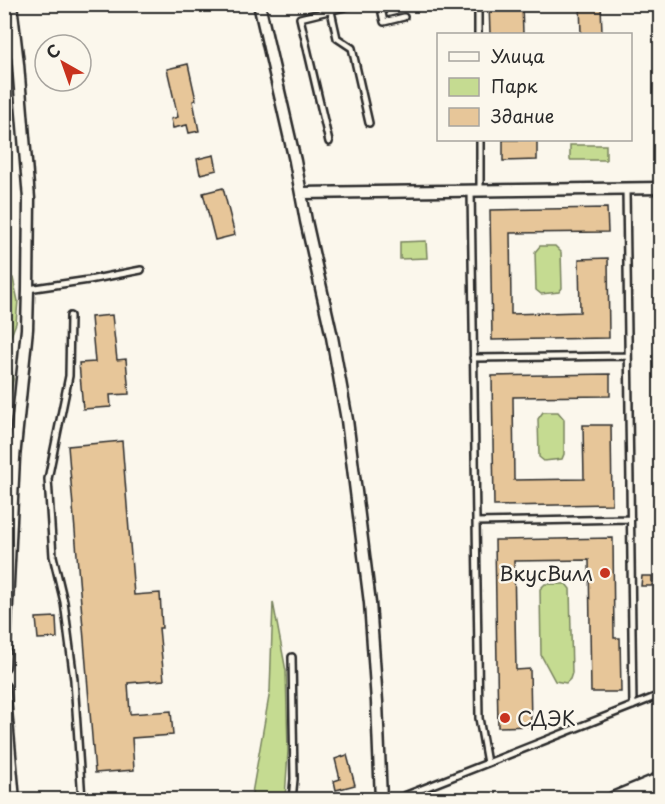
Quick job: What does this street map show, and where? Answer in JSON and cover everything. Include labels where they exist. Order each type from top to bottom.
[{"type":"main road","points":[[614,800],[660,781]]},
{"type":"street","points":[[4,666],[14,458],[27,329],[29,199],[18,64],[10,4]]},
{"type":"street","points":[[259,4],[332,337],[347,420],[370,603],[381,800]]},
{"type":"street","points":[[301,193],[660,188]]},
{"type":"street","points":[[4,687],[14,800]]},
{"type":"lane","points":[[329,142],[300,18],[357,4]]},
{"type":"lane","points":[[380,4],[384,22],[404,17]]},
{"type":"lane","points":[[478,4],[478,33]]},
{"type":"lane","points":[[331,10],[337,38],[352,48],[369,123]]},
{"type":"lane","points":[[480,141],[476,191],[473,358],[478,718],[487,763]]},
{"type":"lane","points":[[626,188],[633,706]]},
{"type":"lane","points":[[28,289],[141,270]]},
{"type":"lane","points":[[70,316],[69,376],[48,479],[53,556],[64,602],[74,680],[82,800]]},
{"type":"lane","points":[[473,358],[628,356]]},
{"type":"lane","points":[[476,522],[631,519]]},
{"type":"lane","points":[[292,657],[294,778],[292,800]]},
{"type":"lane","points":[[394,800],[660,695]]},
{"type":"green space","points":[[570,145],[606,145],[606,160],[570,160]]},
{"type":"green space","points":[[426,241],[427,258],[400,259],[400,242]]},
{"type":"green space","points":[[540,246],[555,246],[561,252],[562,288],[559,292],[541,294],[536,290],[535,252]]},
{"type":"green space","points":[[5,275],[13,278],[18,301],[16,323],[7,346],[13,379],[5,425]]},
{"type":"green space","points":[[543,412],[558,412],[564,419],[562,459],[544,461],[539,457],[538,419]]},
{"type":"green space","points":[[545,584],[566,584],[570,589],[572,673],[566,683],[555,681],[541,655],[540,589]]},
{"type":"green space","points":[[273,602],[286,671],[288,751],[285,799],[251,799],[270,691]]},
{"type":"building","points":[[489,4],[522,4],[523,33],[490,33]]},
{"type":"building","points":[[580,4],[601,4],[602,33],[581,33]]},
{"type":"building","points":[[188,64],[196,100],[193,101],[199,131],[189,133],[187,125],[173,128],[171,119],[178,117],[167,69]]},
{"type":"building","points":[[503,141],[537,141],[537,160],[503,161]]},
{"type":"building","points":[[214,155],[217,170],[200,174],[197,159]]},
{"type":"building","points":[[223,188],[235,235],[215,240],[203,193]]},
{"type":"building","points":[[607,208],[608,232],[510,233],[511,314],[580,312],[579,259],[608,258],[609,338],[492,340],[490,210]]},
{"type":"building","points":[[112,315],[117,360],[126,359],[129,394],[110,395],[111,407],[83,409],[79,363],[95,362],[91,317]]},
{"type":"building","points":[[610,374],[610,396],[513,397],[514,480],[584,479],[583,425],[611,425],[612,504],[494,506],[492,376]]},
{"type":"building","points":[[122,441],[134,595],[160,593],[162,628],[159,628],[164,680],[128,683],[130,714],[171,711],[173,735],[132,738],[134,770],[95,773],[68,446]]},
{"type":"building","points":[[613,538],[614,638],[620,638],[621,692],[591,692],[589,560],[514,561],[516,670],[530,669],[531,726],[498,727],[495,540]]},
{"type":"building","points":[[642,576],[652,576],[652,586],[641,586]]},
{"type":"building","points":[[56,617],[57,638],[38,639],[36,618]]},
{"type":"building","points":[[347,755],[355,785],[336,790],[334,781],[340,779],[335,759]]},
{"type":"place","name":"ВкусВилл","points":[[605,573]]},
{"type":"place","name":"СДЭК","points":[[505,718]]}]
